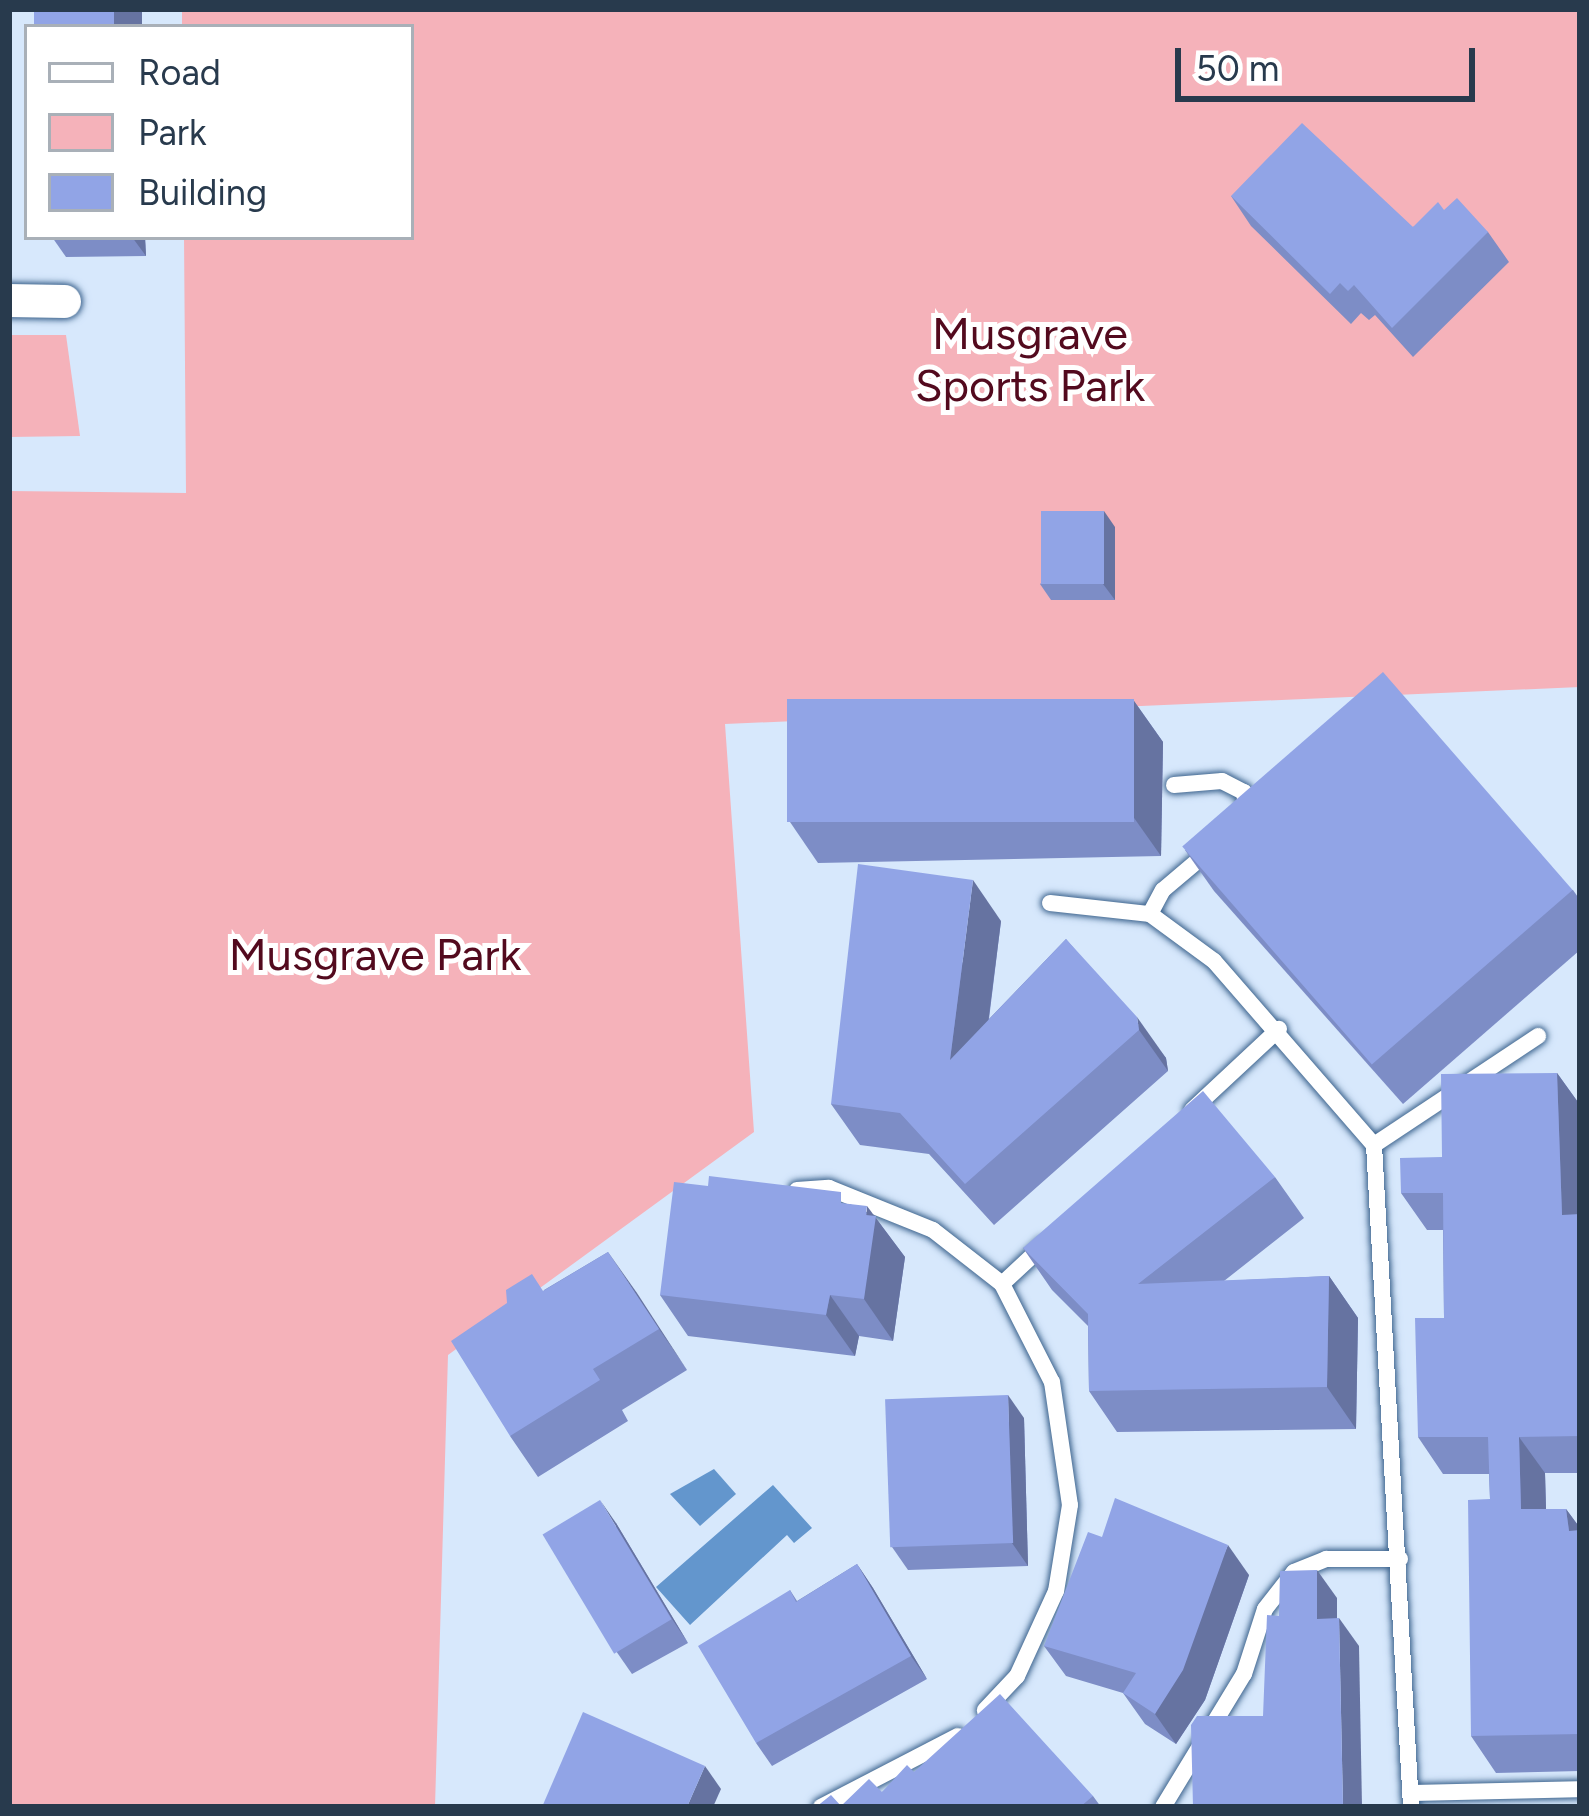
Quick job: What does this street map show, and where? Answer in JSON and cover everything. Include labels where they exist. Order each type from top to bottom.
[{"type":"street","points":[[9,300],[64,301]]},
{"type":"lane","points":[[1150,914],[1163,890],[1249,809],[1244,792],[1222,782],[1174,785]]},
{"type":"lane","points":[[1050,903],[1150,914],[1214,961],[1279,1029],[1374,1144],[1411,1800],[1580,1789]]},
{"type":"lane","points":[[1175,1125],[1279,1029]]},
{"type":"lane","points":[[1374,1144],[1538,1036]]},
{"type":"lane","points":[[767,1192],[829,1188],[859,1198],[933,1231],[1002,1284],[1052,1382],[1062,1420],[1070,1505],[1056,1591],[1017,1676],[966,1731],[906,1769],[821,1807]]},
{"type":"lane","points":[[1002,1284],[1054,1236]]},
{"type":"lane","points":[[1163,1807],[1244,1674],[1265,1609],[1294,1572],[1326,1559],[1400,1559]]},
{"type":"green space","points":[[182,9],[1580,9],[1580,687],[725,724],[754,1132],[448,1355],[435,1807],[9,1807],[9,491],[186,493],[184,240],[414,240],[414,24],[182,24]]},
{"type":"green space","points":[[9,335],[66,335],[80,436],[9,437]]},
{"type":"water","points":[[714,1469],[736,1494],[700,1526],[670,1494]]},
{"type":"water","points":[[773,1485],[812,1528],[794,1543],[787,1535],[690,1625],[656,1587]]},
{"type":"building","points":[[34,9],[114,9],[114,24],[34,24]]},
{"type":"building","points":[[1302,123],[1413,227],[1438,202],[1444,210],[1457,198],[1488,232],[1392,328],[1354,285],[1348,291],[1340,283],[1330,294],[1231,196]]},
{"type":"building","points":[[1041,511],[1104,511],[1104,584],[1041,584]]},
{"type":"building","points":[[1383,672],[1573,890],[1372,1065],[1182,847]]},
{"type":"building","points":[[787,699],[1134,699],[1134,822],[787,822]]},
{"type":"building","points":[[858,864],[973,880],[950,1060],[1066,939],[1137,1017],[1139,1030],[965,1184],[900,1113],[831,1104]]},
{"type":"building","points":[[1557,1073],[1562,1215],[1580,1214],[1580,1436],[1519,1437],[1521,1509],[1566,1509],[1569,1531],[1580,1530],[1580,1734],[1471,1736],[1468,1500],[1490,1499],[1488,1437],[1418,1437],[1415,1318],[1444,1318],[1443,1193],[1401,1193],[1400,1158],[1442,1157],[1441,1074]]},
{"type":"building","points":[[1203,1091],[1275,1177],[1138,1284],[1329,1276],[1327,1387],[1089,1391],[1088,1314],[1023,1248]]},
{"type":"building","points":[[709,1176],[841,1192],[841,1203],[867,1206],[866,1215],[876,1216],[864,1299],[830,1295],[826,1315],[660,1295],[674,1182],[708,1186]]},
{"type":"building","points":[[608,1252],[659,1329],[593,1369],[600,1380],[510,1436],[451,1341],[507,1303],[506,1290],[532,1274],[543,1291]]},
{"type":"building","points":[[1008,1395],[1013,1543],[890,1547],[885,1399]]},
{"type":"building","points":[[1115,1498],[1228,1545],[1183,1670],[1155,1714],[1123,1693],[1136,1673],[1044,1646],[1088,1532],[1102,1537]]},
{"type":"building","points":[[600,1500],[672,1619],[614,1654],[543,1535]]},
{"type":"building","points":[[857,1564],[911,1656],[756,1743],[698,1646],[790,1590],[796,1602]]},
{"type":"building","points":[[1317,1570],[1317,1619],[1339,1618],[1343,1807],[1193,1807],[1191,1725],[1197,1716],[1263,1716],[1267,1615],[1279,1616],[1280,1571]]},
{"type":"building","points":[[1000,1694],[1093,1796],[1080,1807],[816,1807],[831,1795],[841,1806],[869,1779],[882,1792],[907,1765],[914,1772]]},
{"type":"building","points":[[583,1712],[705,1766],[687,1807],[542,1807]]},
{"type":"park label","name":"Musgrave Sports Park","points":[[1030,360]]},
{"type":"park label","name":"Musgrave Park","points":[[375,955]]}]
